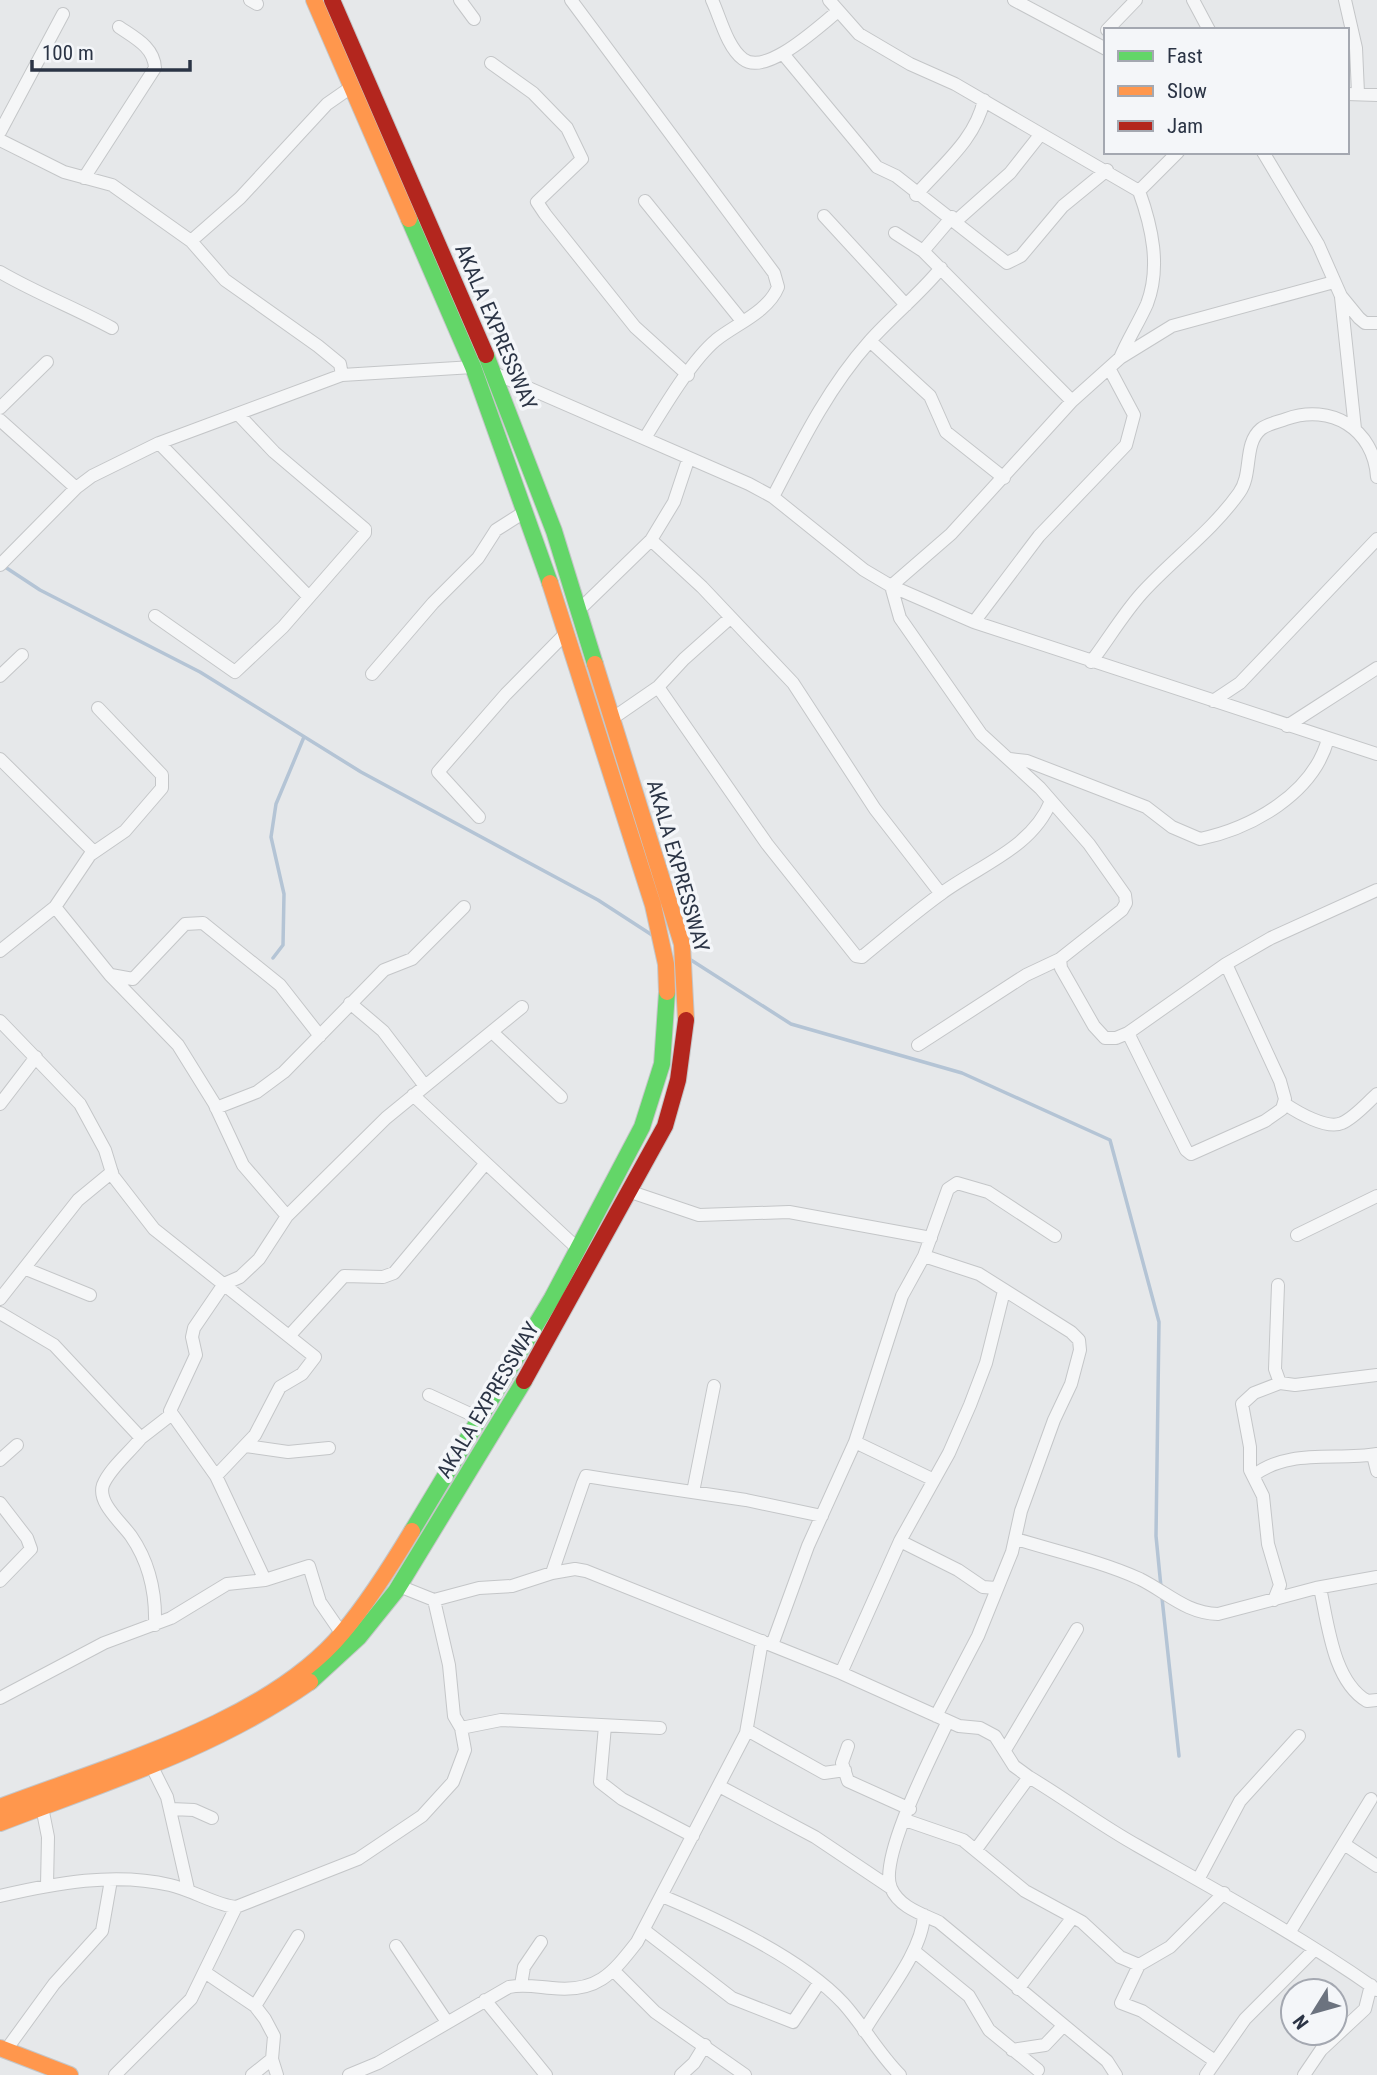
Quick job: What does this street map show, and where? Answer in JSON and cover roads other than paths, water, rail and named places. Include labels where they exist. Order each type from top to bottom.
[{"type":"main road","name":"AKALA EXPRESSWAY","points":[[0,1823],[41,1800],[243,1709],[302,1671],[342,1634],[388,1571],[518,1358],[642,1127],[662,1063],[667,1014],[666,962],[567,632],[473,367],[314,0]]},
{"type":"main road","name":"AKALA EXPRESSWAY","points":[[0,1807],[41,1800],[152,1767],[249,1722],[315,1679],[365,1635],[399,1586],[535,1367],[665,1126],[680,1082],[687,1034],[682,944],[554,531],[494,373],[332,0]]},
{"type":"main road","points":[[535,538],[554,531]]},
{"type":"main road","points":[[599,737],[616,725]]},
{"type":"main road","points":[[518,1358],[535,1367]]},
{"type":"main road","points":[[3,2049],[70,2075]]},
{"type":"street","points":[[460,0],[474,19]]},
{"type":"street","points":[[571,0],[774,273],[778,287],[774,298],[713,342],[645,438]]},
{"type":"street","points":[[712,0],[741,58],[760,61],[784,55],[836,12]]},
{"type":"street","points":[[829,0],[836,12],[859,34],[888,52],[984,100],[1139,191],[1150,221],[1154,277],[1148,301],[1120,358]]},
{"type":"street","points":[[1014,0],[1101,46]]},
{"type":"street","points":[[1108,28],[1136,0]]},
{"type":"street","points":[[1193,0],[1208,28]]},
{"type":"street","points":[[1345,0],[1356,48],[1353,93],[1377,95]]},
{"type":"street","points":[[0,132],[63,14]]},
{"type":"street","points":[[84,178],[155,68],[155,59],[146,46],[119,27]]},
{"type":"street","points":[[784,55],[877,167],[896,176],[916,195],[954,219],[994,256],[1007,263],[1013,261],[1063,206],[1107,170]]},
{"type":"street","points":[[491,63],[533,93],[567,128],[582,159],[537,202],[635,327],[688,375]]},
{"type":"street","points":[[191,242],[240,198],[327,104],[350,88]]},
{"type":"street","points":[[916,195],[970,137],[979,121],[984,100]]},
{"type":"street","points":[[923,251],[954,219],[1010,173],[1040,135]]},
{"type":"street","points":[[0,140],[64,173],[112,185],[191,242],[225,280],[340,364],[342,375]]},
{"type":"street","points":[[1139,191],[1176,154]]},
{"type":"street","points":[[1264,154],[1318,244],[1341,296],[1365,323],[1377,323]]},
{"type":"street","points":[[645,201],[742,321]]},
{"type":"street","points":[[824,216],[906,305]]},
{"type":"street","points":[[895,233],[923,251],[941,268],[1072,401]]},
{"type":"street","points":[[773,497],[821,407],[870,341],[941,268]]},
{"type":"street","points":[[0,272],[24,287],[50,295],[112,328]]},
{"type":"street","points":[[891,586],[951,534],[1072,401],[1120,358],[1172,326],[1334,282]]},
{"type":"street","points":[[1341,296],[1355,429]]},
{"type":"street","points":[[870,341],[930,396],[946,432],[1004,478]]},
{"type":"street","points":[[0,408],[47,362]]},
{"type":"street","points":[[6,557],[76,488],[92,476],[159,443],[342,375],[473,367]]},
{"type":"street","points":[[974,622],[1039,536],[1126,445],[1134,415],[1109,368]]},
{"type":"street","points":[[494,373],[773,497],[830,546],[891,586],[974,622],[1377,754]]},
{"type":"street","points":[[155,616],[235,672],[283,627],[358,541],[365,529],[274,452],[238,414]]},
{"type":"street","points":[[1091,662],[1140,595],[1208,528],[1241,491],[1252,439],[1262,427],[1291,417],[1322,414],[1355,429],[1373,451],[1377,477]]},
{"type":"street","points":[[0,420],[76,488]]},
{"type":"street","points":[[159,443],[308,596]]},
{"type":"street","points":[[579,610],[651,540],[674,502],[688,460]]},
{"type":"street","points":[[372,674],[433,603],[478,558],[496,530],[526,511]]},
{"type":"street","points":[[1213,701],[1240,683],[1377,539]]},
{"type":"street","points":[[651,540],[702,587],[793,683],[875,809],[941,894]]},
{"type":"street","points":[[891,586],[900,618],[981,734],[1051,801],[1104,863],[1125,895],[1126,903],[1122,910],[1060,959],[1026,975],[918,1045]]},
{"type":"street","points":[[616,725],[730,618]]},
{"type":"street","points":[[479,817],[438,772],[506,694],[567,632]]},
{"type":"street","points":[[0,676],[22,655]]},
{"type":"street","points":[[1287,726],[1377,668]]},
{"type":"street","points":[[658,687],[767,844],[856,956],[862,957],[941,894],[1022,843],[1040,824],[1051,801]]},
{"type":"street","points":[[0,951],[55,907],[94,852],[125,831],[162,788],[162,775],[98,708]]},
{"type":"street","points":[[1010,759],[1027,761],[1146,807],[1172,827],[1200,839],[1270,812],[1313,771],[1323,756],[1328,739]]},
{"type":"street","points":[[0,759],[94,852]]},
{"type":"street","points":[[1060,959],[1061,968],[1094,1026],[1105,1038],[1116,1038],[1128,1034],[1226,964],[1271,938],[1377,890]]},
{"type":"street","points":[[55,907],[110,975],[178,1045],[216,1108],[243,1165],[287,1216]]},
{"type":"street","points":[[216,1108],[268,1085],[384,970],[412,959],[464,907]]},
{"type":"street","points":[[110,975],[133,979],[186,924],[203,923],[280,985],[320,1036]]},
{"type":"street","points":[[1226,964],[1269,1052],[1285,1104]]},
{"type":"street","points":[[350,1003],[383,1031],[425,1086]]},
{"type":"street","points":[[265,1580],[216,1476],[172,1414],[170,1407],[196,1355],[192,1337],[194,1328],[224,1284],[251,1268],[287,1216],[412,1095],[522,1007]]},
{"type":"street","points":[[0,1021],[80,1104],[105,1150],[112,1172],[154,1229],[313,1353],[314,1361],[302,1374],[280,1387],[260,1427],[246,1446],[216,1476]]},
{"type":"street","points":[[492,1032],[561,1097]]},
{"type":"street","points":[[1128,1034],[1191,1154],[1265,1121],[1285,1104]]},
{"type":"street","points":[[0,1104],[36,1057]]},
{"type":"street","points":[[1285,1104],[1311,1118],[1334,1125],[1342,1124],[1377,1094]]},
{"type":"street","points":[[412,1095],[578,1248]]},
{"type":"street","points":[[290,1335],[344,1276],[383,1277],[394,1273],[485,1164]]},
{"type":"street","points":[[0,1299],[78,1200],[112,1172]]},
{"type":"street","points":[[349,2075],[378,2063],[509,1987],[521,1985],[580,1990],[614,1971],[644,1930],[747,1730],[767,1643],[855,1442],[892,1322],[931,1238],[946,1193],[957,1183],[988,1192],[1055,1236]]},
{"type":"street","points":[[631,1192],[699,1215],[789,1212],[931,1238]]},
{"type":"street","points":[[1297,1235],[1377,1196]]},
{"type":"street","points":[[891,1888],[887,1877],[892,1852],[942,1718],[978,1636],[990,1602],[989,1587],[1016,1539],[1021,1511],[1054,1420],[1071,1384],[1080,1350],[1079,1340],[1071,1332],[979,1274],[923,1256]]},
{"type":"street","points":[[26,1269],[90,1295]]},
{"type":"street","points":[[1278,1285],[1275,1369],[1280,1383]]},
{"type":"street","points":[[841,1673],[901,1541],[934,1480],[986,1363],[1004,1291]]},
{"type":"street","points":[[0,1313],[54,1345],[141,1438]]},
{"type":"street","points":[[1274,1600],[1280,1585],[1268,1544],[1263,1496],[1253,1476],[1242,1404],[1254,1393],[1280,1383],[1294,1385],[1377,1375]]},
{"type":"street","points":[[693,1492],[714,1386]]},
{"type":"street","points":[[429,1395],[481,1419]]},
{"type":"street","points":[[155,1625],[153,1587],[145,1563],[132,1538],[102,1497],[103,1487],[112,1472],[141,1438],[172,1414]]},
{"type":"street","points":[[855,1442],[934,1480]]},
{"type":"street","points":[[0,1460],[18,1445]]},
{"type":"street","points":[[246,1446],[288,1452],[329,1448]]},
{"type":"street","points":[[1253,1476],[1268,1465],[1295,1459],[1375,1455],[1377,1471]]},
{"type":"street","points":[[552,1573],[586,1476],[693,1492],[822,1516]]},
{"type":"street","points":[[0,1503],[27,1538],[31,1549],[0,1581]]},
{"type":"street","points":[[1016,1539],[1141,1580],[1196,1612],[1219,1614],[1320,1588],[1377,1577]]},
{"type":"street","points":[[901,1541],[989,1587]]},
{"type":"street","points":[[0,1699],[104,1643],[155,1625],[227,1584],[265,1580],[309,1566],[320,1602],[342,1634]]},
{"type":"street","points":[[399,1586],[434,1600],[480,1588],[512,1586],[552,1573],[586,1571],[841,1673],[942,1718],[980,1728],[995,1736],[1014,1766],[1029,1777],[1137,1846],[1224,1893],[1374,1988],[1365,2009],[1321,2050],[1304,2075]]},
{"type":"street","points":[[1320,1588],[1338,1658],[1349,1686],[1367,1701],[1377,1700]]},
{"type":"street","points":[[0,1896],[47,1885],[143,1878],[188,1889],[221,1904],[236,1907],[358,1859],[422,1816],[453,1782],[463,1762],[465,1750],[461,1727],[454,1716],[449,1665],[434,1600]]},
{"type":"street","points":[[1005,1750],[1077,1629]]},
{"type":"street","points":[[461,1727],[501,1720],[660,1728]]},
{"type":"street","points":[[605,1726],[600,1782],[622,1800],[693,1836]]},
{"type":"street","points":[[747,1730],[824,1773],[845,1770]]},
{"type":"street","points":[[1199,1878],[1240,1801],[1299,1735]]},
{"type":"street","points":[[848,1746],[842,1763],[848,1781],[854,1786],[976,1848],[1025,1891],[1073,1917],[1091,1929],[1118,1955],[1139,1965],[1147,1963],[1170,1947],[1224,1893]]},
{"type":"street","points":[[152,1767],[171,1808],[188,1889]]},
{"type":"street","points":[[976,1848],[1029,1777]]},
{"type":"street","points":[[719,1786],[815,1837],[891,1888],[911,1910],[939,1922],[1107,2061],[1116,2075]]},
{"type":"street","points":[[1289,1933],[1371,1799]]},
{"type":"street","points":[[41,1800],[48,1837],[47,1885]]},
{"type":"street","points":[[171,1808],[194,1810],[212,1818]]},
{"type":"street","points":[[1344,1843],[1377,1866]]},
{"type":"street","points":[[3,2049],[54,1984],[102,1931],[111,1880]]},
{"type":"street","points":[[662,1896],[729,1926],[819,1983],[842,2002],[900,2075]]},
{"type":"street","points":[[115,2075],[191,1999],[236,1907]]},
{"type":"street","points":[[864,2031],[914,1951],[923,1928],[924,1915]]},
{"type":"street","points":[[1018,1989],[1073,1917]]},
{"type":"street","points":[[644,1930],[732,1998],[793,2022],[819,1983]]},
{"type":"street","points":[[255,2006],[298,1936]]},
{"type":"street","points":[[521,1985],[524,1967],[541,1942]]},
{"type":"street","points":[[396,1946],[447,2022]]},
{"type":"street","points":[[1206,2075],[1245,2019],[1315,1949]]},
{"type":"street","points":[[914,1951],[968,1996],[989,2030],[1038,2070]]},
{"type":"street","points":[[1118,1955],[1119,1962],[1131,1977]]},
{"type":"street","points":[[1139,1965],[1121,2003],[1142,2011],[1214,2061]]},
{"type":"street","points":[[614,1971],[655,2012],[745,2075]]},
{"type":"street","points":[[206,1973],[255,2006],[274,2036],[272,2059],[277,2075]]},
{"type":"street","points":[[485,2000],[546,2075]]},
{"type":"street","points":[[1012,2050],[1045,2045],[1063,2026]]},
{"type":"street","points":[[681,2075],[694,2063],[705,2045]]},
{"type":"street","points":[[252,2075],[272,2059]]},
{"type":"waterway","points":[[2,565],[40,590],[200,672],[361,772],[598,900],[652,935]]},
{"type":"waterway","points":[[273,958],[283,945],[284,894],[271,837],[276,804],[304,737]]},
{"type":"waterway","points":[[691,960],[791,1024],[962,1073],[1110,1140],[1159,1322],[1156,1536],[1161,1587]]},
{"type":"waterway","points":[[1162,1598],[1179,1756]]}]
